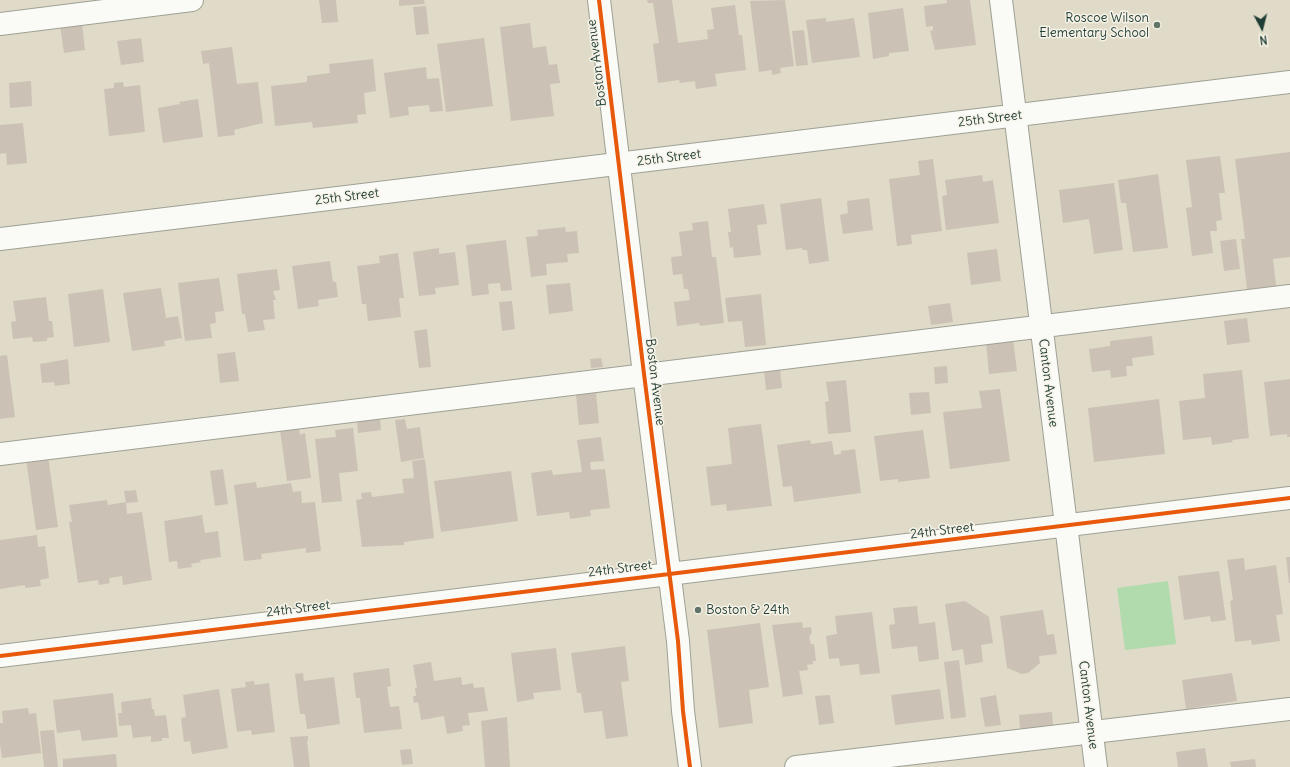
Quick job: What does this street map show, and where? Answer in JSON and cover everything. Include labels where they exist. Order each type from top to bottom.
[{"type":"street","points":[[0,24],[192,0]]},
{"type":"street","name":"Boston Avenue","points":[[599,0],[618,164],[678,641],[683,711],[690,767]]},
{"type":"street","name":"Canton Avenue","points":[[1001,0],[1096,767]]},
{"type":"street","name":"25th Street","points":[[0,240],[1290,82]]},
{"type":"street","points":[[0,454],[1290,296]]},
{"type":"street","name":"24th Street","points":[[0,656],[1290,498]]},
{"type":"street","points":[[796,767],[1290,708]]},
{"type":"green space","points":[[1168,581],[1176,644],[1125,650],[1117,588]]},
{"type":"building","points":[[319,0],[336,0],[338,22],[322,23]]},
{"type":"building","points":[[399,0],[424,0],[425,4],[399,6]]},
{"type":"building","points":[[647,0],[672,0],[678,43],[708,39],[707,30],[714,29],[711,8],[735,5],[739,35],[742,35],[746,70],[715,74],[717,86],[696,89],[695,81],[680,83],[679,80],[658,83],[653,44],[659,43],[653,3],[648,3]]},
{"type":"building","points":[[785,0],[794,66],[780,68],[781,73],[772,75],[772,70],[759,72],[750,1]]},
{"type":"building","points":[[947,0],[970,0],[976,45],[935,50],[930,31],[933,30],[933,26],[926,27],[924,6],[947,3]]},
{"type":"building","points":[[426,6],[429,34],[416,35],[413,7]]},
{"type":"building","points":[[903,8],[909,51],[889,53],[889,56],[873,59],[868,13]]},
{"type":"building","points":[[826,18],[826,22],[854,18],[860,57],[812,63],[806,20]]},
{"type":"building","points":[[82,23],[85,50],[64,53],[60,25]]},
{"type":"building","points":[[530,23],[533,48],[546,46],[549,65],[557,64],[560,83],[550,84],[554,116],[511,121],[500,27]]},
{"type":"building","points":[[804,30],[808,65],[796,66],[792,31]]},
{"type":"building","points":[[141,38],[144,62],[121,65],[117,41]]},
{"type":"building","points":[[484,38],[493,106],[446,112],[437,44]]},
{"type":"building","points":[[232,47],[237,84],[258,82],[263,123],[234,130],[235,135],[218,137],[209,63],[203,64],[201,51]]},
{"type":"building","points":[[373,59],[376,91],[364,93],[366,114],[357,115],[358,123],[313,128],[312,122],[275,126],[271,86],[307,82],[307,76],[330,73],[329,64]]},
{"type":"building","points":[[426,67],[427,79],[439,78],[443,111],[430,112],[429,105],[408,107],[409,115],[390,118],[384,73]]},
{"type":"building","points":[[31,81],[32,106],[10,108],[9,83]]},
{"type":"building","points":[[123,82],[124,87],[140,85],[145,132],[109,136],[104,89],[114,88],[114,83]]},
{"type":"building","points":[[198,99],[203,137],[163,143],[158,108],[180,104],[179,102]]},
{"type":"building","points":[[23,123],[27,163],[7,165],[6,153],[0,154],[0,125]]},
{"type":"building","points":[[1290,152],[1290,257],[1273,259],[1277,294],[1248,297],[1241,239],[1245,239],[1235,159]]},
{"type":"building","points":[[1220,156],[1225,193],[1219,193],[1222,220],[1216,221],[1217,231],[1210,231],[1213,253],[1192,256],[1186,208],[1192,207],[1186,160]]},
{"type":"building","points":[[933,159],[942,231],[911,235],[912,244],[897,246],[889,179],[920,175],[918,161]]},
{"type":"building","points":[[1158,174],[1168,248],[1133,252],[1126,203],[1121,203],[1118,180]]},
{"type":"building","points":[[982,175],[983,182],[993,180],[999,223],[946,230],[942,196],[947,195],[945,180]]},
{"type":"building","points":[[1114,183],[1123,250],[1094,254],[1089,219],[1063,223],[1059,190]]},
{"type":"building","points":[[821,198],[829,261],[809,264],[807,250],[802,250],[802,248],[786,250],[780,204]]},
{"type":"building","points":[[869,198],[873,230],[843,234],[840,215],[848,213],[847,201]]},
{"type":"building","points":[[764,204],[767,224],[757,225],[761,255],[734,258],[733,247],[730,248],[728,232],[731,232],[728,209]]},
{"type":"building","points":[[708,221],[712,257],[716,257],[724,323],[700,326],[699,323],[677,326],[674,302],[690,300],[688,289],[684,289],[682,274],[673,275],[671,257],[682,256],[679,232],[693,230],[692,223]]},
{"type":"building","points":[[565,227],[566,232],[577,231],[579,253],[567,254],[568,262],[546,264],[547,275],[531,277],[526,237],[538,236],[537,230]]},
{"type":"building","points":[[1236,239],[1240,269],[1224,271],[1220,241]]},
{"type":"building","points":[[506,240],[512,290],[501,291],[500,283],[488,284],[489,294],[472,296],[466,245]]},
{"type":"building","points":[[439,248],[439,254],[455,252],[459,285],[435,288],[436,294],[419,296],[413,252]]},
{"type":"building","points":[[997,249],[1001,281],[971,285],[967,253]]},
{"type":"building","points":[[398,253],[404,298],[399,298],[401,317],[368,321],[366,304],[362,304],[357,266],[380,263],[379,256]]},
{"type":"building","points":[[330,261],[333,282],[336,282],[338,297],[318,300],[319,306],[298,309],[292,266]]},
{"type":"building","points":[[277,269],[280,290],[273,291],[276,300],[273,300],[275,319],[263,320],[265,330],[248,332],[245,314],[242,314],[237,274]]},
{"type":"building","points":[[219,278],[224,311],[215,312],[216,323],[210,324],[212,338],[185,341],[178,283]]},
{"type":"building","points":[[570,283],[573,311],[549,314],[546,285]]},
{"type":"building","points":[[161,288],[166,318],[178,316],[182,338],[164,341],[165,346],[132,351],[123,293]]},
{"type":"building","points":[[103,289],[110,342],[74,347],[68,294]]},
{"type":"building","points":[[761,294],[766,345],[745,347],[742,321],[728,322],[725,298]]},
{"type":"building","points":[[46,297],[49,321],[52,321],[54,337],[47,338],[47,341],[33,342],[32,337],[13,339],[11,322],[16,321],[13,301]]},
{"type":"building","points":[[512,301],[515,329],[502,331],[499,302]]},
{"type":"building","points":[[950,303],[953,322],[931,325],[928,306]]},
{"type":"building","points":[[1247,318],[1250,342],[1227,345],[1224,321]]},
{"type":"building","points":[[427,329],[431,367],[419,368],[414,331]]},
{"type":"building","points":[[1152,336],[1154,355],[1132,358],[1133,366],[1126,366],[1127,376],[1111,378],[1110,370],[1092,372],[1089,349],[1110,346],[1110,341]]},
{"type":"building","points":[[1013,339],[1017,371],[989,374],[986,342]]},
{"type":"building","points":[[235,352],[239,381],[220,383],[217,354]]},
{"type":"building","points":[[7,355],[15,417],[0,419],[0,356]]},
{"type":"building","points":[[601,358],[603,367],[591,368],[590,359]]},
{"type":"building","points":[[68,359],[70,384],[55,386],[54,382],[42,383],[40,364]]},
{"type":"building","points":[[947,366],[948,383],[935,384],[934,367]]},
{"type":"building","points":[[780,369],[782,388],[766,390],[764,370]]},
{"type":"building","points":[[1242,370],[1249,438],[1212,445],[1211,437],[1183,440],[1179,401],[1205,398],[1203,374]]},
{"type":"building","points":[[1290,379],[1290,437],[1287,437],[1287,434],[1270,436],[1264,382]]},
{"type":"building","points":[[846,380],[851,432],[828,434],[825,402],[829,401],[826,382]]},
{"type":"building","points":[[1000,389],[1010,461],[950,469],[943,412],[982,408],[979,391]]},
{"type":"building","points":[[929,392],[931,413],[911,415],[909,393]]},
{"type":"building","points":[[596,393],[599,423],[579,425],[576,395]]},
{"type":"building","points":[[1159,399],[1165,454],[1094,462],[1088,408]]},
{"type":"building","points":[[380,418],[381,430],[358,433],[357,421]]},
{"type":"building","points":[[405,419],[407,429],[420,427],[424,458],[401,462],[395,420]]},
{"type":"building","points":[[761,424],[772,506],[727,511],[726,504],[711,506],[706,467],[732,464],[728,428]]},
{"type":"building","points":[[299,428],[300,435],[305,433],[311,478],[287,481],[280,430]]},
{"type":"building","points":[[353,428],[358,471],[339,473],[342,501],[322,503],[315,439],[336,437],[335,430]]},
{"type":"building","points":[[923,430],[930,478],[898,482],[898,479],[880,481],[874,436]]},
{"type":"building","points":[[601,437],[604,461],[590,462],[591,470],[605,469],[610,508],[590,510],[591,516],[570,519],[569,512],[537,516],[531,473],[552,470],[553,475],[582,472],[577,440]]},
{"type":"building","points":[[810,440],[811,444],[832,441],[834,455],[841,454],[841,451],[855,449],[861,493],[794,502],[792,486],[783,487],[777,445]]},
{"type":"building","points":[[48,456],[58,527],[36,530],[26,459]]},
{"type":"building","points":[[425,459],[434,538],[404,542],[404,545],[362,547],[356,500],[362,499],[361,493],[371,492],[372,497],[404,493],[402,479],[414,478],[412,461]]},
{"type":"building","points":[[223,469],[228,504],[215,506],[210,471]]},
{"type":"building","points":[[511,471],[518,521],[441,532],[434,481]]},
{"type":"building","points":[[256,482],[257,488],[291,483],[293,492],[301,491],[302,503],[315,502],[321,551],[306,553],[306,548],[261,554],[262,559],[244,561],[234,485]]},
{"type":"building","points":[[136,490],[138,502],[126,503],[124,491]]},
{"type":"building","points":[[107,500],[108,505],[126,502],[127,514],[142,512],[152,580],[123,585],[122,576],[109,578],[110,583],[99,585],[98,580],[78,583],[69,522],[72,522],[69,505]]},
{"type":"building","points":[[202,515],[205,533],[218,531],[221,557],[200,560],[201,562],[191,564],[192,567],[178,569],[177,561],[169,562],[164,521]]},
{"type":"building","points":[[37,535],[38,547],[45,546],[49,578],[40,580],[41,586],[25,588],[25,585],[0,589],[0,540]]},
{"type":"building","points":[[1286,557],[1290,557],[1290,583],[1289,583]]},
{"type":"building","points":[[1244,558],[1245,570],[1276,565],[1283,614],[1276,615],[1280,641],[1252,645],[1251,640],[1235,642],[1230,601],[1233,600],[1227,560]]},
{"type":"building","points":[[1219,571],[1226,620],[1211,622],[1210,616],[1184,620],[1178,576]]},
{"type":"building","points":[[965,601],[989,617],[993,643],[981,645],[983,662],[965,665],[963,649],[952,651],[945,604]]},
{"type":"building","points":[[917,606],[919,624],[935,622],[939,659],[919,662],[917,646],[892,649],[889,625],[895,624],[893,608]]},
{"type":"building","points":[[1043,610],[1047,635],[1054,634],[1057,654],[1039,656],[1040,663],[1028,673],[1022,674],[1007,668],[1000,616]]},
{"type":"building","points":[[872,612],[880,673],[860,675],[859,664],[840,666],[839,658],[829,659],[826,636],[837,634],[835,616]]},
{"type":"building","points":[[802,622],[803,628],[811,627],[812,632],[809,637],[811,644],[814,644],[816,661],[813,661],[813,664],[807,665],[808,670],[799,671],[803,694],[783,697],[772,625]]},
{"type":"building","points":[[760,623],[769,687],[749,690],[753,723],[719,728],[707,630]]},
{"type":"building","points":[[625,646],[629,681],[621,682],[628,736],[606,739],[602,711],[584,713],[581,693],[577,693],[571,653]]},
{"type":"building","points":[[556,648],[561,690],[533,693],[534,699],[517,702],[511,653]]},
{"type":"building","points":[[959,660],[966,717],[951,719],[944,662]]},
{"type":"building","points":[[431,662],[434,681],[461,677],[462,685],[473,683],[474,688],[484,687],[488,711],[468,713],[470,725],[462,726],[463,731],[447,734],[444,716],[421,720],[418,702],[414,703],[413,696],[416,696],[415,688],[417,688],[413,665]]},
{"type":"building","points":[[389,668],[391,686],[387,687],[390,707],[399,706],[402,729],[364,733],[360,698],[356,698],[353,673]]},
{"type":"building","points":[[303,673],[304,681],[334,677],[340,724],[307,729],[305,714],[300,714],[295,674]]},
{"type":"building","points":[[1232,673],[1237,701],[1186,709],[1182,680]]},
{"type":"building","points":[[254,681],[255,685],[269,683],[275,732],[252,735],[251,730],[237,732],[231,689],[246,687],[245,682]]},
{"type":"building","points":[[219,689],[228,748],[192,754],[190,741],[184,742],[181,718],[186,717],[183,695]]},
{"type":"building","points":[[940,689],[944,719],[895,725],[891,695]]},
{"type":"building","points":[[113,693],[118,737],[82,741],[80,730],[57,733],[53,700]]},
{"type":"building","points":[[830,695],[834,723],[819,725],[815,696]]},
{"type":"building","points":[[996,695],[1001,725],[985,727],[980,698]]},
{"type":"building","points":[[151,698],[152,709],[154,709],[155,716],[166,715],[169,738],[162,738],[162,741],[151,742],[151,736],[133,738],[131,725],[119,726],[118,713],[122,713],[121,702]]},
{"type":"building","points":[[28,708],[29,714],[36,713],[41,753],[2,758],[0,723],[3,723],[2,711]]},
{"type":"building","points":[[1052,712],[1053,725],[1020,729],[1019,715]]},
{"type":"building","points":[[507,717],[510,767],[485,767],[481,721]]},
{"type":"building","points":[[54,730],[58,767],[44,767],[40,731]]},
{"type":"building","points":[[308,736],[307,741],[310,767],[294,767],[290,737]]},
{"type":"building","points":[[1205,748],[1208,767],[1178,767],[1176,752]]},
{"type":"building","points":[[411,749],[413,764],[402,765],[400,750]]},
{"type":"building","points":[[116,754],[117,767],[63,767],[63,759]]},
{"type":"building","points":[[1255,759],[1256,767],[1231,767],[1230,762]]},
{"type":"cycle path","points":[[599,0],[678,641],[683,711],[690,767]]},
{"type":"cycle path","points":[[0,656],[1290,498]]},
{"type":"place","name":"Roscoe Wilson Elementary School","points":[[1157,25]]},
{"type":"place","name":"Boston & 24th","points":[[698,610]]}]
